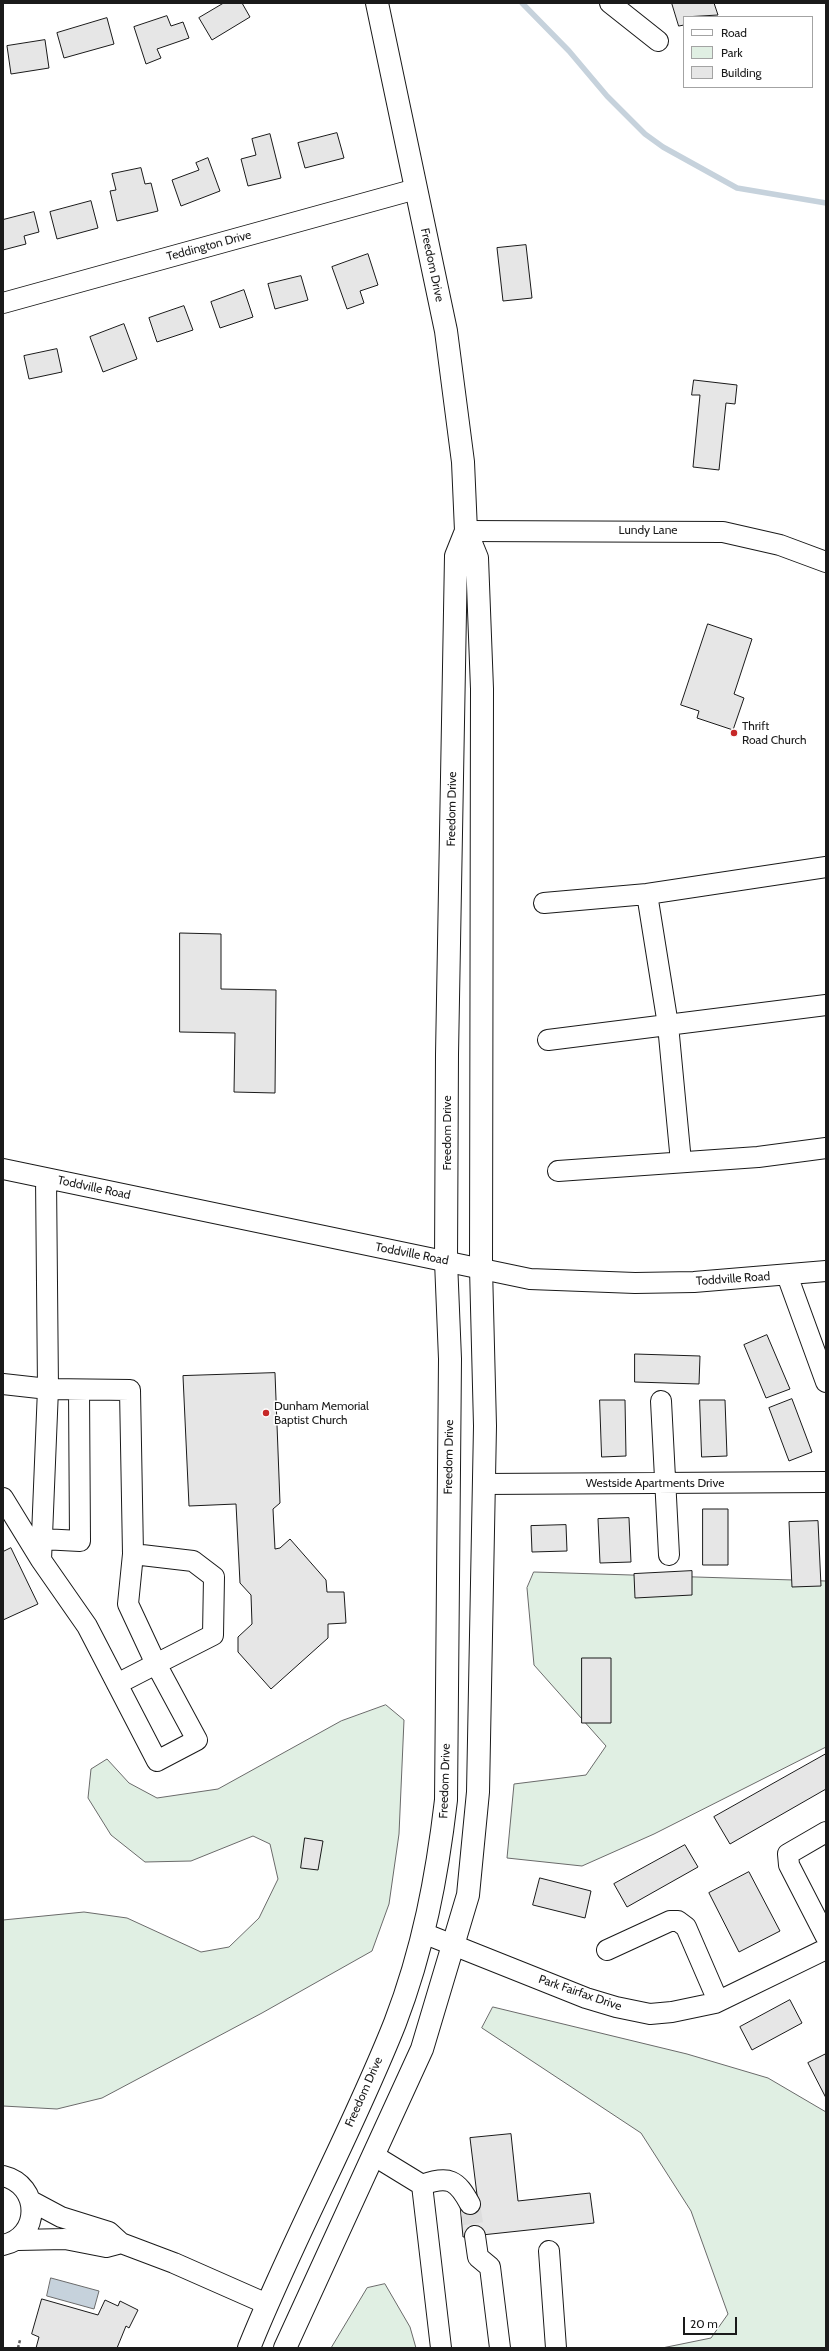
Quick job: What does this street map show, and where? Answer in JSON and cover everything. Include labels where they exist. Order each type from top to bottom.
[{"type":"main road","name":"Freedom Drive","points":[[286,2348],[422,2050],[468,1895],[478,1792],[485,1426],[481,1268],[482,689],[476,558],[466,531],[463,462],[446,331],[376,3]]},
{"type":"main road","name":"Freedom Drive","points":[[249,2348],[267,2304],[360,2104],[395,2022],[423,1933],[438,1870],[446,1800],[450,1359],[446,1261],[456,556],[466,531]]},
{"type":"street","points":[[610,3],[658,41]]},
{"type":"street","name":"Teddington Drive","points":[[3,303],[416,189]]},
{"type":"street","name":"Lundy Lane","points":[[466,531],[689,530],[723,532],[780,545],[826,562]]},
{"type":"street","points":[[544,902],[647,894],[826,868]]},
{"type":"street","points":[[647,894],[668,1025],[681,1162]]},
{"type":"street","points":[[548,1040],[826,1005]]},
{"type":"street","points":[[558,1171],[758,1157],[826,1148]]},
{"type":"street","name":"Toddville Road","points":[[3,1169],[530,1278],[634,1283],[694,1282],[788,1275],[826,1270]]},
{"type":"street","points":[[41,1560],[48,1389],[46,1178]]},
{"type":"street","points":[[788,1275],[826,1382]]},
{"type":"street","points":[[3,1384],[48,1389],[130,1390],[133,1554],[128,1604],[156,1664],[197,1740],[157,1761],[87,1626],[41,1560],[3,1498]]},
{"type":"street","points":[[42,1539],[80,1541],[79,1390]]},
{"type":"street","points":[[661,1401],[669,1554]]},
{"type":"street","name":"Westside Apartments Drive","points":[[483,1484],[826,1482]]},
{"type":"street","points":[[117,1684],[213,1635],[214,1577],[193,1561],[133,1554]]},
{"type":"street","points":[[826,1832],[788,1854],[789,1865],[826,1937]]},
{"type":"street","points":[[606,1950],[670,1921],[678,1921],[686,1927],[718,2001]]},
{"type":"street","name":"Park Fairfax Drive","points":[[423,1933],[586,1998],[616,2007],[650,2014],[697,2008],[718,2001],[826,1949]]},
{"type":"street","points":[[373,2155],[422,2185],[443,2179],[452,2180],[462,2189],[470,2204]]},
{"type":"street","points":[[3,2176],[19,2183],[31,2201],[61,2217],[109,2232],[121,2243],[174,2263],[267,2304]]},
{"type":"street","points":[[422,2185],[441,2348]]},
{"type":"street","points":[[7,2244],[29,2224],[32,2212],[31,2201]]},
{"type":"street","points":[[475,2236],[478,2257],[490,2267],[500,2348]]},
{"type":"street","points":[[7,2244],[65,2238],[106,2246],[121,2243]]},
{"type":"street","points":[[549,2251],[556,2348]]},
{"type":"path","points":[[18,2348],[20,2340]]},
{"type":"green space","points":[[534,1572],[826,1581],[826,1747],[654,1834],[582,1866],[507,1858],[514,1784],[586,1775],[606,1746],[534,1665],[527,1588]]},
{"type":"green space","points":[[386,1705],[404,1720],[399,1834],[389,1904],[372,1951],[262,2013],[102,2098],[57,2109],[3,2106],[3,1920],[84,1912],[127,1918],[201,1952],[229,1947],[259,1918],[278,1879],[270,1844],[253,1836],[191,1861],[145,1862],[111,1835],[88,1798],[91,1769],[107,1759],[129,1783],[157,1798],[218,1789],[341,1721]]},
{"type":"green space","points":[[493,2007],[687,2054],[768,2078],[826,2112],[826,2348],[662,2348],[711,2338],[728,2314],[691,2211],[641,2133],[482,2028]]},
{"type":"green space","points":[[385,2284],[410,2327],[416,2348],[331,2348],[367,2288]]},
{"type":"shaded area","points":[[51,2278],[99,2291],[94,2309],[47,2296]]},
{"type":"building","points":[[224,3],[242,3],[250,17],[212,40],[199,18]]},
{"type":"building","points":[[672,3],[714,3],[718,15],[683,16],[683,25],[679,26]]},
{"type":"building","points":[[167,16],[171,26],[183,22],[189,38],[157,49],[161,58],[146,64],[134,27]]},
{"type":"building","points":[[107,18],[114,44],[64,58],[57,33]]},
{"type":"building","points":[[45,40],[49,68],[11,74],[7,46]]},
{"type":"building","points":[[337,133],[344,158],[305,168],[298,143]]},
{"type":"building","points":[[270,134],[281,178],[248,186],[241,159],[256,155],[252,139]]},
{"type":"building","points":[[208,158],[220,191],[181,206],[172,180],[199,170],[196,163]]},
{"type":"building","points":[[141,168],[145,184],[151,183],[158,211],[117,221],[110,191],[116,190],[112,174]]},
{"type":"building","points":[[91,201],[98,228],[57,239],[50,212]]},
{"type":"building","points":[[34,212],[39,232],[24,236],[26,244],[3,250],[3,220]]},
{"type":"building","points":[[526,245],[532,298],[503,301],[497,248]]},
{"type":"building","points":[[368,254],[378,285],[360,291],[364,303],[347,309],[332,267]]},
{"type":"building","points":[[301,276],[308,300],[275,309],[268,284]]},
{"type":"building","points":[[244,290],[253,317],[220,328],[211,302]]},
{"type":"building","points":[[184,306],[193,330],[157,342],[149,318]]},
{"type":"building","points":[[124,324],[137,359],[103,372],[90,337]]},
{"type":"building","points":[[57,349],[62,372],[29,379],[24,356]]},
{"type":"building","points":[[694,380],[737,385],[735,404],[726,403],[719,470],[693,467],[700,395],[692,395]]},
{"type":"building","points":[[708,624],[752,639],[734,694],[744,698],[733,730],[697,718],[699,711],[681,705]]},
{"type":"building","points":[[180,933],[221,934],[221,989],[276,990],[275,1093],[234,1092],[235,1033],[180,1032]]},
{"type":"building","points":[[767,1335],[790,1389],[766,1398],[744,1345]]},
{"type":"building","points":[[635,1354],[700,1356],[699,1384],[635,1382]]},
{"type":"building","points":[[275,1373],[280,1503],[273,1509],[275,1549],[280,1548],[290,1539],[326,1580],[327,1592],[344,1592],[346,1623],[328,1624],[328,1638],[271,1689],[238,1652],[238,1637],[252,1624],[251,1595],[240,1583],[236,1504],[189,1506],[183,1376]]},
{"type":"building","points":[[792,1399],[812,1452],[789,1461],[769,1408]]},
{"type":"building","points":[[600,1400],[625,1400],[626,1456],[602,1457]]},
{"type":"building","points":[[700,1400],[725,1400],[727,1456],[702,1457]]},
{"type":"building","points":[[703,1509],[728,1509],[728,1565],[703,1565]]},
{"type":"building","points":[[629,1518],[631,1562],[600,1563],[598,1519]]},
{"type":"building","points":[[818,1521],[821,1586],[792,1587],[789,1522]]},
{"type":"building","points":[[566,1525],[567,1551],[532,1552],[531,1526]]},
{"type":"building","points":[[11,1548],[38,1604],[3,1620],[3,1552]]},
{"type":"building","points":[[692,1571],[692,1595],[635,1598],[634,1574]]},
{"type":"building","points":[[582,1658],[611,1658],[611,1723],[582,1723]]},
{"type":"building","points":[[826,1754],[826,1789],[730,1844],[714,1817]]},
{"type":"building","points":[[305,1838],[323,1841],[318,1870],[301,1868]]},
{"type":"building","points":[[685,1845],[698,1867],[627,1907],[614,1884]]},
{"type":"building","points":[[749,1872],[780,1931],[739,1952],[709,1893]]},
{"type":"building","points":[[540,1878],[591,1891],[585,1918],[533,1905]]},
{"type":"building","points":[[790,2000],[802,2023],[752,2050],[740,2027]]},
{"type":"building","points":[[826,2054],[826,2098],[808,2063]]},
{"type":"building","points":[[511,2134],[518,2201],[590,2193],[594,2223],[463,2237],[460,2205],[478,2203],[470,2138]]},
{"type":"building","points":[[42,2299],[98,2315],[105,2300],[118,2306],[120,2301],[138,2310],[129,2328],[126,2326],[117,2348],[36,2348],[39,2337],[32,2334]]},
{"type":"waterway","points":[[522,3],[569,51],[607,96],[645,134],[663,147],[737,188],[826,203]]},
{"type":"tunnel","points":[[470,2204],[475,2236]]},
{"type":"place","name":"Thrift Road Church","points":[[734,733]]},
{"type":"place","name":"Dunham Memorial Baptist Church","points":[[266,1413]]}]
